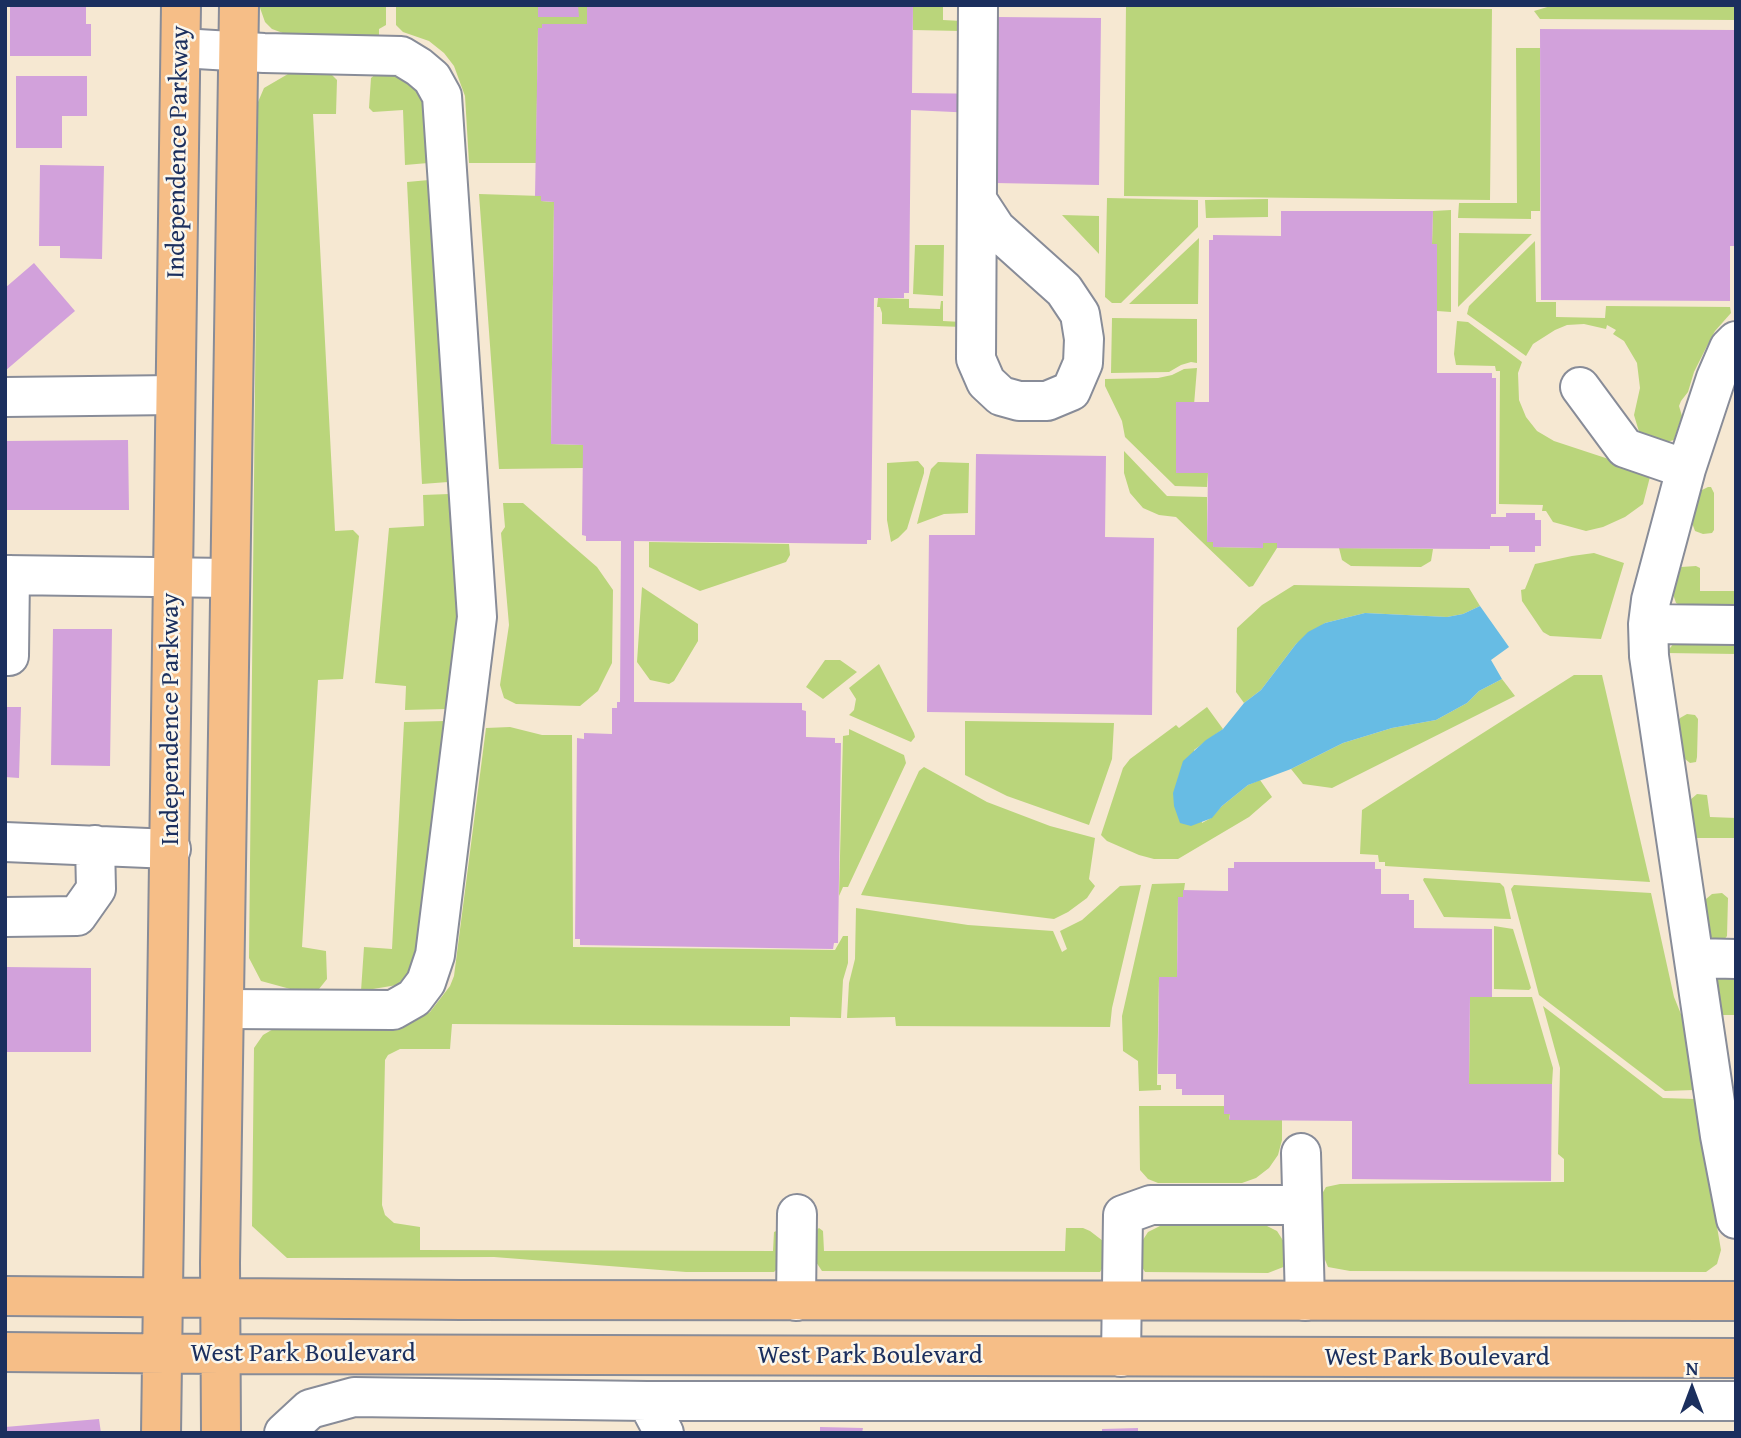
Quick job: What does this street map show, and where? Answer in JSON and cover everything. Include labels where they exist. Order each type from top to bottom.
[{"type":"main road","name":"Independence Parkway","points":[[161,1433],[181,5]]},
{"type":"main road","points":[[220,1433],[229,578],[239,5]]},
{"type":"main road","points":[[167,1008],[225,1009]]},
{"type":"main road","name":"West Park Boulevard","points":[[5,1296],[796,1301],[1736,1301]]},
{"type":"main road","name":"West Park Boulevard","points":[[5,1352],[1736,1358]]},
{"type":"street","points":[[977,200],[996,229],[1064,290],[1080,314],[1084,339],[1083,363],[1071,391],[1047,401],[1019,401],[1001,396],[986,382],[976,359],[978,5]]},
{"type":"street","points":[[181,48],[401,57],[432,78],[442,96],[477,617],[435,955],[426,982],[414,998],[393,1010],[225,1009]]},
{"type":"street","points":[[1736,341],[1729,348],[1716,377],[1686,469],[1651,600],[1648,624],[1649,656],[1720,1136],[1736,1219]]},
{"type":"street","points":[[1580,387],[1625,448],[1686,469]]},
{"type":"street","points":[[5,397],[175,395]]},
{"type":"street","points":[[5,656],[9,656],[8,575],[229,578]]},
{"type":"street","points":[[1648,624],[1736,625]]},
{"type":"street","points":[[5,842],[171,849]]},
{"type":"street","points":[[5,917],[77,916],[96,890],[95,845]]},
{"type":"street","points":[[1694,958],[1736,959]]},
{"type":"street","points":[[1301,1153],[1305,1301]]},
{"type":"street","points":[[1121,1357],[1123,1215],[1151,1205],[1301,1205]]},
{"type":"street","points":[[796,1301],[797,1214]]},
{"type":"street","points":[[284,1433],[310,1409],[354,1397],[656,1417],[1736,1401]]},
{"type":"green space","points":[[259,5],[386,5],[386,25],[379,29],[379,36],[291,36],[272,29],[265,22]]},
{"type":"green space","points":[[396,5],[587,5],[587,24],[542,24],[542,28],[538,29],[536,163],[469,163],[465,96],[454,66],[444,53],[429,41],[403,32],[396,25]]},
{"type":"green space","points":[[913,5],[943,5],[943,20],[962,21],[961,31],[913,30]]},
{"type":"green space","points":[[1126,5],[1492,9],[1490,200],[1124,196]]},
{"type":"green space","points":[[1554,5],[1736,5],[1736,20],[1540,19],[1534,11]]},
{"type":"green space","points":[[1516,48],[1540,48],[1540,211],[1531,211],[1531,219],[1458,218],[1459,203],[1517,203]]},
{"type":"green space","points":[[329,72],[337,80],[336,114],[313,114],[335,531],[353,530],[359,536],[343,679],[318,680],[302,947],[326,951],[327,979],[319,989],[294,990],[261,981],[249,958],[258,102],[264,88],[288,74]]},
{"type":"green space","points":[[389,72],[405,77],[417,86],[423,100],[428,163],[405,165],[403,110],[373,112],[369,108],[371,78],[377,73]]},
{"type":"green space","points":[[429,180],[448,482],[422,484],[407,182]]},
{"type":"green space","points":[[479,194],[541,196],[541,201],[554,202],[551,444],[583,445],[583,468],[499,469]]},
{"type":"green space","points":[[1107,198],[1198,200],[1198,227],[1121,303],[1112,303],[1105,297]]},
{"type":"green space","points":[[1268,199],[1268,217],[1206,218],[1205,200]]},
{"type":"green space","points":[[1451,210],[1451,312],[1437,311],[1437,245],[1432,244],[1433,211]]},
{"type":"green space","points":[[1062,215],[1099,216],[1099,254]]},
{"type":"green space","points":[[1459,233],[1532,234],[1458,307]]},
{"type":"green space","points":[[1199,238],[1198,304],[1129,304]]},
{"type":"green space","points":[[1535,241],[1536,302],[1556,302],[1556,317],[1605,318],[1606,306],[1730,307],[1731,313],[1715,331],[1694,372],[1688,392],[1681,401],[1679,406],[1682,416],[1674,440],[1663,443],[1640,435],[1634,415],[1640,388],[1637,363],[1624,341],[1613,334],[1616,330],[1607,325],[1606,329],[1584,324],[1567,325],[1533,344],[1526,356],[1467,314],[1469,306]]},
{"type":"green space","points":[[915,245],[944,245],[943,296],[913,294]]},
{"type":"green space","points":[[878,298],[909,299],[909,308],[940,309],[943,301],[943,321],[962,322],[962,327],[882,324],[882,313],[880,307],[877,307]]},
{"type":"green space","points":[[1112,318],[1197,319],[1197,363],[1181,365],[1169,372],[1111,373]]},
{"type":"green space","points":[[1457,321],[1468,322],[1522,362],[1518,373],[1519,400],[1526,417],[1537,431],[1554,441],[1651,473],[1643,504],[1625,517],[1586,531],[1553,522],[1546,511],[1542,511],[1543,505],[1499,504],[1500,371],[1496,371],[1495,366],[1456,365],[1454,354]]},
{"type":"green space","points":[[1197,368],[1194,405],[1176,403],[1176,472],[1208,473],[1207,487],[1175,486],[1125,437],[1122,421],[1105,386],[1105,379],[1158,378],[1184,369]]},
{"type":"green space","points":[[1124,451],[1167,496],[1207,497],[1207,541],[1213,542],[1213,547],[1262,548],[1263,543],[1277,543],[1277,548],[1253,586],[1249,587],[1176,517],[1159,515],[1143,508],[1130,493],[1124,473]]},
{"type":"green space","points":[[918,461],[924,468],[924,473],[907,529],[891,542],[887,520],[887,463]]},
{"type":"green space","points":[[938,462],[969,463],[968,513],[944,514],[917,524],[931,469]]},
{"type":"green space","points":[[1711,487],[1714,493],[1714,530],[1712,533],[1703,534],[1695,531],[1691,520],[1700,491]]},
{"type":"green space","points":[[449,494],[458,624],[447,709],[405,710],[406,686],[375,683],[389,528],[424,526],[423,495]]},
{"type":"green space","points":[[503,503],[523,503],[597,567],[613,590],[612,663],[598,691],[580,706],[516,704],[504,698],[500,685],[509,625],[501,533],[505,527]]},
{"type":"green space","points":[[649,542],[789,544],[790,555],[786,562],[700,591],[649,567]]},
{"type":"green space","points":[[1339,548],[1433,549],[1431,561],[1421,567],[1351,566],[1342,560]]},
{"type":"green space","points":[[1594,553],[1624,563],[1601,639],[1550,636],[1543,632],[1522,601],[1521,590],[1525,589],[1535,564]]},
{"type":"green space","points":[[1681,567],[1700,568],[1700,591],[1736,591],[1736,609],[1685,608],[1676,603],[1671,588],[1676,572]]},
{"type":"green space","points":[[1294,585],[1469,588],[1480,606],[1463,614],[1447,617],[1365,613],[1325,623],[1296,644],[1261,690],[1244,703],[1236,692],[1237,628],[1262,605]]},
{"type":"green space","points":[[642,587],[698,624],[698,641],[674,681],[669,684],[650,680],[637,662]]},
{"type":"green space","points":[[1736,641],[1736,654],[1666,653],[1674,643]]},
{"type":"green space","points":[[825,660],[840,660],[857,672],[823,699],[806,687]]},
{"type":"green space","points":[[879,664],[914,733],[915,737],[911,742],[849,715],[854,710],[856,699],[849,688]]},
{"type":"green space","points":[[1574,675],[1602,675],[1650,882],[1385,866],[1385,862],[1379,862],[1378,855],[1360,854],[1362,810]]},
{"type":"green space","points":[[1502,679],[1515,696],[1332,788],[1303,784],[1291,769],[1343,743],[1392,728],[1436,720]]},
{"type":"green space","points":[[1207,707],[1223,729],[1194,750],[1202,823],[1248,785],[1260,780],[1272,797],[1249,817],[1178,859],[1154,859],[1107,841],[1101,835],[1123,768],[1130,759],[1176,725],[1179,728]]},
{"type":"green space","points":[[1687,714],[1695,715],[1698,719],[1697,757],[1696,762],[1690,763],[1680,755],[1676,724]]},
{"type":"green space","points":[[445,721],[414,960],[410,973],[397,985],[361,991],[364,947],[392,949],[404,722]]},
{"type":"green space","points":[[965,721],[1114,723],[1112,759],[1089,825],[1007,796],[965,775]]},
{"type":"green space","points":[[510,727],[542,735],[572,735],[573,947],[835,950],[843,936],[848,936],[848,963],[843,980],[841,1018],[790,1017],[790,1026],[452,1024],[450,1049],[400,1049],[388,1055],[385,1060],[382,1205],[385,1215],[394,1223],[420,1227],[420,1250],[773,1251],[774,1232],[781,1229],[782,1264],[774,1272],[686,1272],[494,1257],[287,1258],[252,1226],[254,1048],[263,1035],[275,1028],[380,1030],[413,1022],[430,1012],[450,986],[454,976],[486,728]]},
{"type":"green space","points":[[849,729],[904,755],[906,763],[848,887],[843,887],[839,896],[843,736],[849,735]]},
{"type":"green space","points":[[924,767],[987,802],[1050,826],[1095,838],[1089,879],[1095,886],[1087,898],[1054,919],[861,895],[919,771]]},
{"type":"green space","points":[[1697,794],[1707,795],[1710,817],[1736,818],[1736,838],[1693,838],[1689,805],[1690,800]]},
{"type":"green space","points":[[1424,878],[1500,883],[1504,887],[1511,919],[1444,917]]},
{"type":"green space","points":[[1185,883],[1183,897],[1178,897],[1177,977],[1159,978],[1157,1085],[1161,1085],[1161,1090],[1139,1091],[1138,1061],[1123,1051],[1122,1016],[1152,884]]},
{"type":"green space","points":[[1141,885],[1110,1027],[896,1026],[895,1017],[847,1018],[849,983],[855,959],[856,908],[968,925],[1053,931],[1062,952],[1067,949],[1060,931],[1082,920],[1120,886]]},
{"type":"green space","points":[[1514,885],[1651,893],[1674,997],[1685,1024],[1694,1090],[1665,1091],[1539,995],[1511,889]]},
{"type":"green space","points":[[1722,893],[1728,898],[1727,936],[1717,942],[1708,934],[1704,905],[1712,894]]},
{"type":"green space","points":[[1494,926],[1513,929],[1531,988],[1529,990],[1494,989]]},
{"type":"green space","points":[[1736,973],[1736,1015],[1721,1015],[1718,977]]},
{"type":"green space","points":[[1470,997],[1532,997],[1553,1068],[1552,1084],[1469,1084]]},
{"type":"green space","points":[[1543,1006],[1663,1098],[1695,1099],[1721,1250],[1717,1264],[1706,1272],[1350,1271],[1328,1267],[1320,1248],[1319,1199],[1326,1187],[1340,1184],[1564,1182],[1564,1159],[1558,1154],[1560,1068]]},
{"type":"green space","points":[[1139,1106],[1224,1106],[1224,1113],[1230,1114],[1229,1119],[1282,1120],[1282,1140],[1278,1155],[1269,1168],[1256,1178],[1242,1183],[1158,1183],[1148,1179],[1140,1170]]},
{"type":"green space","points":[[1168,1222],[1263,1224],[1277,1231],[1284,1242],[1286,1266],[1268,1273],[1145,1272],[1139,1262],[1141,1243],[1148,1232]]},
{"type":"green space","points":[[819,1228],[823,1231],[824,1251],[1065,1251],[1066,1228],[1083,1228],[1090,1231],[1103,1241],[1107,1248],[1100,1272],[822,1271],[814,1259],[814,1232]]},
{"type":"water","points":[[1480,606],[1509,647],[1491,660],[1502,679],[1436,720],[1392,728],[1343,743],[1291,769],[1248,785],[1212,818],[1191,826],[1180,823],[1173,793],[1183,761],[1223,729],[1244,703],[1261,690],[1308,632],[1325,623],[1365,613],[1447,617],[1463,614]]},
{"type":"building","points":[[10,5],[86,5],[86,24],[91,24],[91,56],[10,56]]},
{"type":"building","points":[[538,5],[578,5],[579,17],[538,17]]},
{"type":"building","points":[[587,5],[913,5],[912,93],[996,94],[998,17],[1101,18],[1099,185],[995,183],[996,114],[911,110],[909,293],[904,293],[904,298],[874,298],[871,540],[867,540],[867,544],[634,541],[634,702],[802,703],[802,710],[806,711],[806,737],[835,738],[835,743],[841,743],[838,943],[834,943],[833,949],[580,945],[580,939],[575,939],[577,738],[584,739],[584,733],[612,734],[612,708],[617,708],[617,702],[620,702],[621,541],[586,541],[586,536],[582,535],[583,445],[551,444],[554,202],[541,201],[541,196],[535,196],[538,28],[542,28],[542,24],[587,24]]},
{"type":"building","points":[[1540,29],[1736,30],[1736,246],[1730,246],[1730,301],[1541,300]]},
{"type":"building","points":[[16,76],[87,76],[87,116],[62,116],[62,148],[16,148]]},
{"type":"building","points":[[40,165],[104,166],[102,259],[60,258],[60,246],[39,246]]},
{"type":"building","points":[[1281,211],[1433,211],[1432,244],[1437,244],[1437,373],[1492,373],[1492,378],[1496,378],[1496,514],[1491,514],[1491,517],[1506,517],[1506,513],[1535,513],[1535,520],[1541,520],[1541,546],[1535,546],[1535,552],[1509,552],[1509,546],[1490,546],[1490,549],[1277,548],[1277,543],[1263,543],[1263,548],[1213,547],[1213,542],[1207,542],[1208,473],[1176,473],[1176,402],[1209,402],[1209,240],[1213,240],[1213,235],[1281,236]]},
{"type":"building","points":[[34,263],[75,311],[5,371],[5,288]]},
{"type":"building","points":[[128,440],[129,510],[5,510],[5,441]]},
{"type":"building","points":[[976,454],[1106,456],[1105,537],[1154,538],[1152,715],[927,712],[929,535],[975,535]]},
{"type":"building","points":[[53,629],[112,629],[110,766],[51,765]]},
{"type":"building","points":[[5,707],[21,707],[19,778],[5,777]]},
{"type":"building","points":[[1234,862],[1375,862],[1375,869],[1381,869],[1381,894],[1409,894],[1409,900],[1414,900],[1414,928],[1492,929],[1492,997],[1470,997],[1469,1084],[1552,1084],[1551,1181],[1352,1179],[1352,1121],[1229,1120],[1230,1114],[1224,1114],[1224,1095],[1182,1095],[1182,1089],[1176,1089],[1176,1074],[1158,1074],[1159,977],[1177,977],[1178,897],[1183,897],[1183,890],[1228,891],[1228,868],[1234,868]]},
{"type":"building","points":[[5,967],[91,968],[91,1052],[5,1052]]},
{"type":"building","points":[[99,1419],[101,1433],[5,1433],[5,1427]]},
{"type":"building","points":[[820,1427],[863,1428],[862,1433],[820,1433]]},
{"type":"building","points":[[1138,1428],[1138,1433],[1102,1433],[1102,1429]]}]
